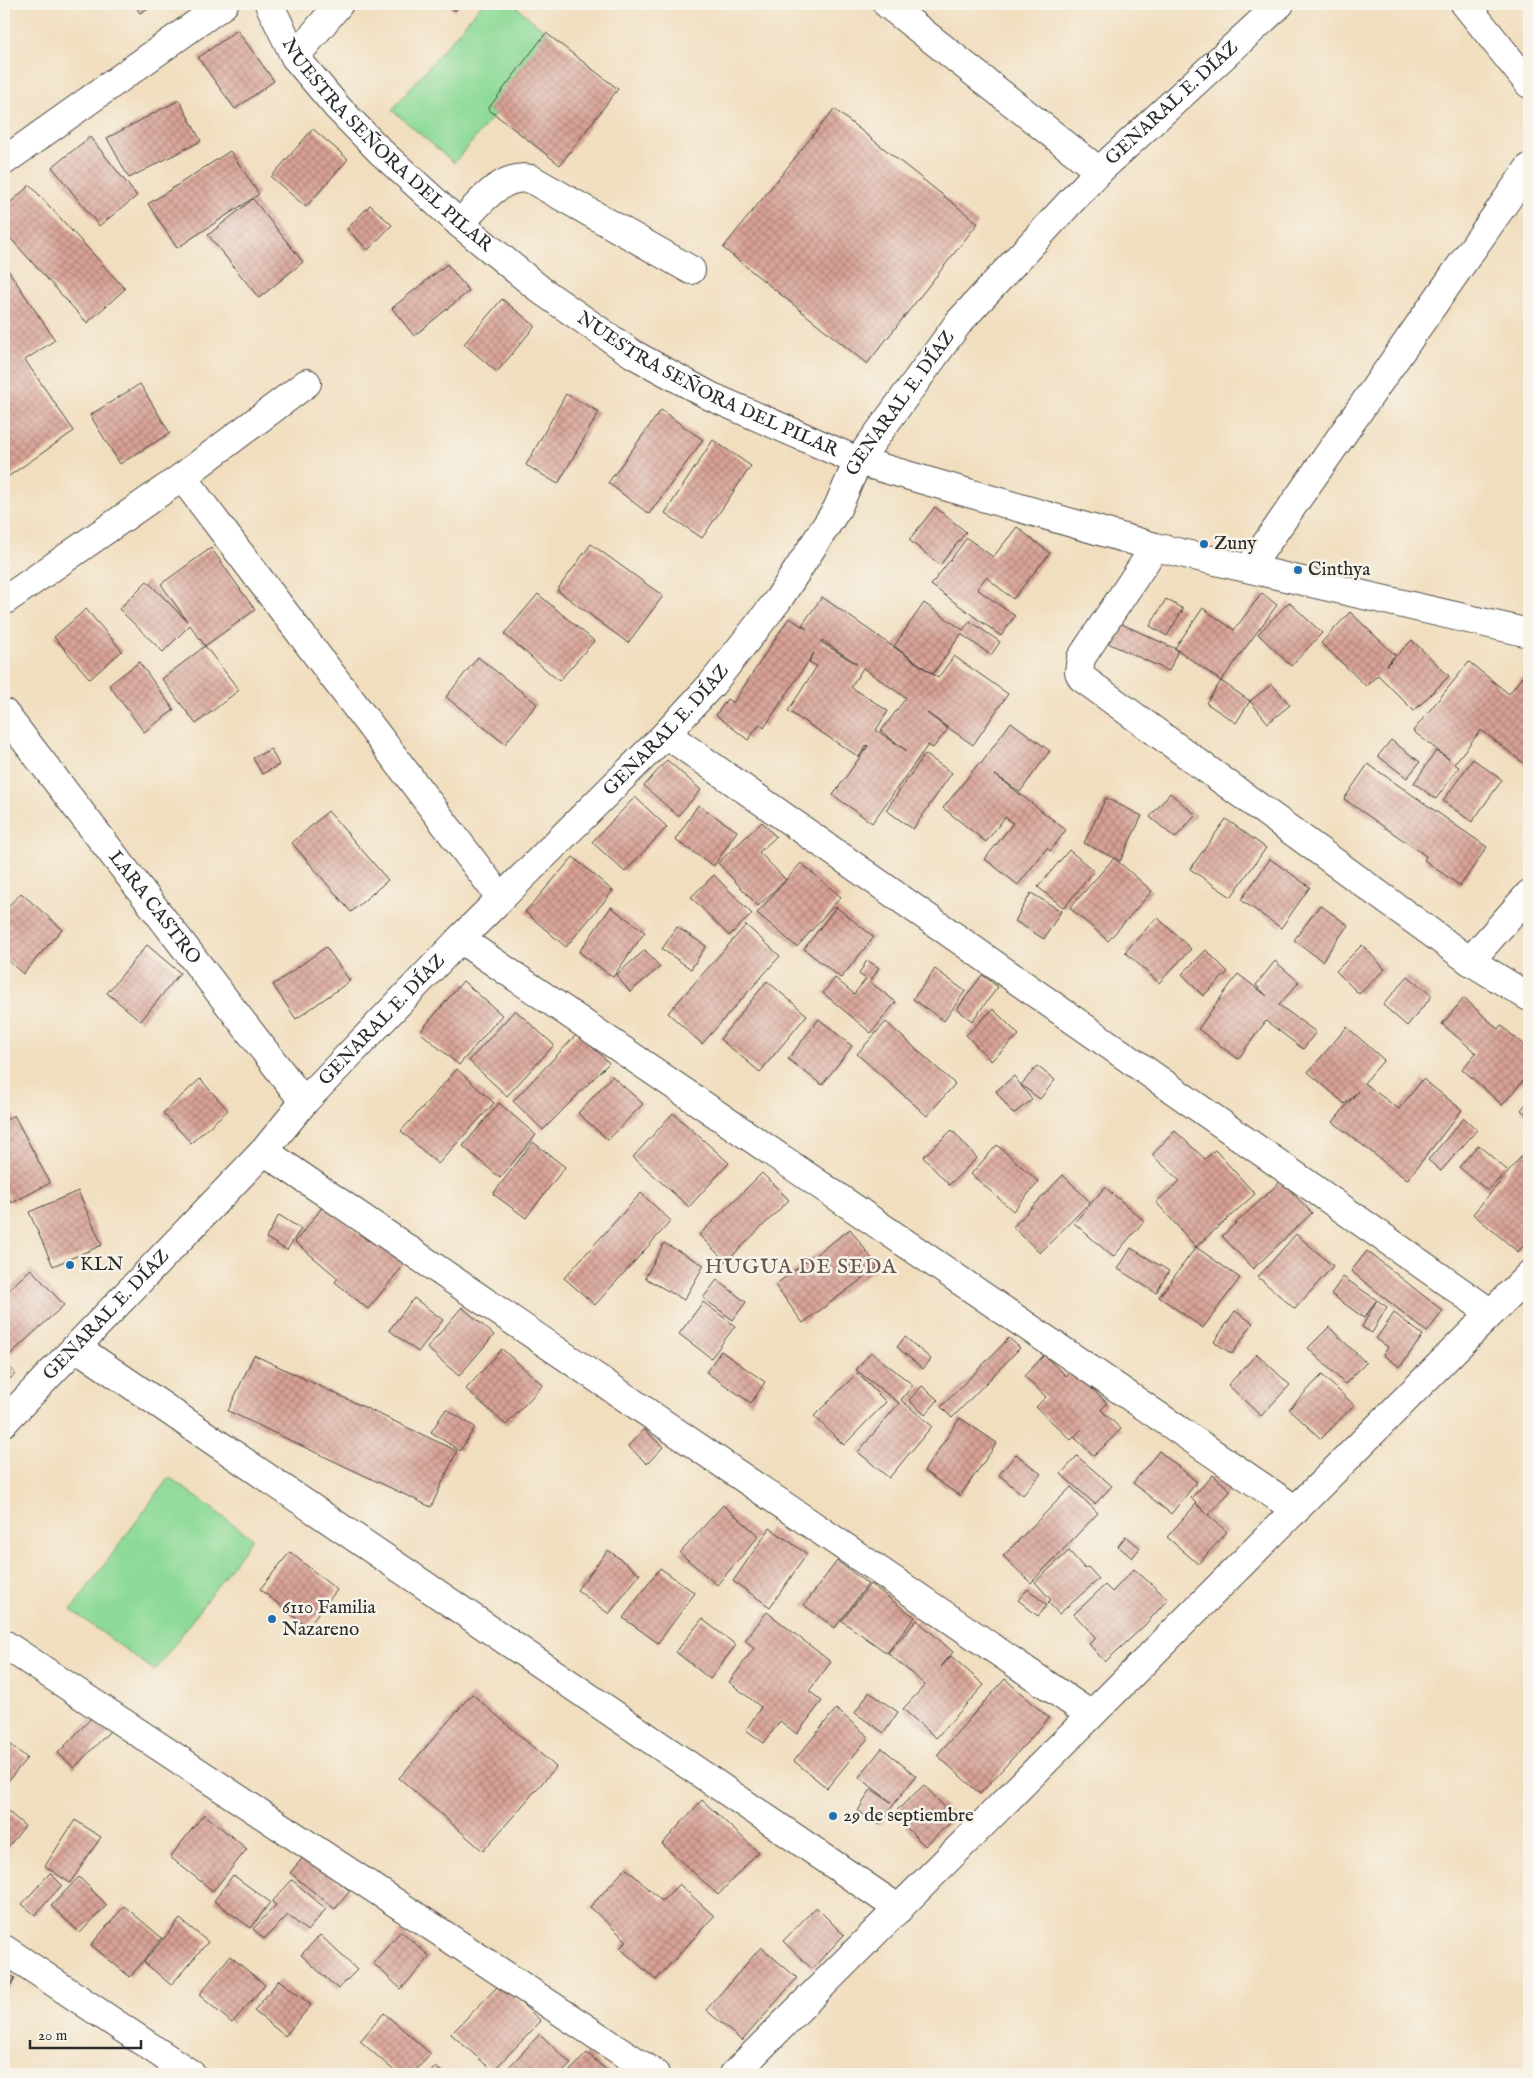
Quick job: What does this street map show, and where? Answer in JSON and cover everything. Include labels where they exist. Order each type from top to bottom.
[{"type":"street","points":[[4,161],[224,4]]},
{"type":"street","name":"NUESTRA SEÑORA DEL PILAR","points":[[269,4],[295,57],[337,107],[460,224],[542,291],[634,354],[710,396],[858,461],[1155,547],[1529,633]]},
{"type":"street","points":[[295,57],[339,4]]},
{"type":"street","points":[[886,4],[1099,171]]},
{"type":"street","name":"GENARAL E. DÍAZ","points":[[4,1422],[264,1152],[304,1102],[460,939],[666,734],[712,684],[778,600],[837,509],[858,461],[959,322],[1099,171],[1280,4]]},
{"type":"street","points":[[1465,4],[1529,84]]},
{"type":"street","points":[[1249,568],[1529,168]]},
{"type":"street","points":[[460,224],[494,188],[521,177],[531,178],[691,270]]},
{"type":"street","points":[[4,601],[182,477],[307,382]]},
{"type":"street","points":[[182,477],[500,898]]},
{"type":"street","points":[[1155,547],[1081,658],[1079,672],[1082,678],[1470,961],[1529,997]]},
{"type":"street","name":"LARA CASTRO","points":[[4,713],[304,1102]]},
{"type":"street","points":[[666,734],[1492,1314]]},
{"type":"street","points":[[1470,961],[1529,894]]},
{"type":"street","points":[[460,939],[1296,1510]]},
{"type":"street","points":[[264,1152],[1091,1715]]},
{"type":"street","points":[[734,2074],[1529,1275]]},
{"type":"street","points":[[76,1347],[899,1909]]},
{"type":"street","points":[[4,1644],[655,2074]]},
{"type":"street","points":[[4,1950],[191,2074]]},
{"type":"green space","points":[[482,4],[513,4],[557,41],[454,163],[392,110]]},
{"type":"green space","points":[[169,1477],[252,1538],[155,1671],[71,1610]]},
{"type":"building","points":[[134,4],[155,4],[140,13]]},
{"type":"building","points":[[445,4],[461,4],[455,11]]},
{"type":"building","points":[[237,30],[274,81],[235,109],[198,58]]},
{"type":"building","points":[[546,33],[618,89],[560,165],[488,109]]},
{"type":"building","points":[[179,100],[201,141],[129,178],[107,138]]},
{"type":"building","points":[[834,109],[978,223],[867,364],[723,248]]},
{"type":"building","points":[[313,129],[348,159],[306,207],[271,177]]},
{"type":"building","points":[[90,137],[137,196],[99,226],[52,167]]},
{"type":"building","points":[[230,151],[259,194],[177,248],[148,204]]},
{"type":"building","points":[[30,185],[125,289],[87,323],[4,231],[4,208]]},
{"type":"building","points":[[253,199],[303,262],[259,298],[208,235]]},
{"type":"building","points":[[370,205],[392,225],[368,250],[347,229]]},
{"type":"building","points":[[4,264],[55,340],[25,360],[74,431],[6,478],[4,475]]},
{"type":"building","points":[[447,264],[469,291],[414,336],[392,308]]},
{"type":"building","points":[[502,299],[535,326],[497,372],[464,344]]},
{"type":"building","points":[[140,384],[170,433],[120,464],[90,415]]},
{"type":"building","points":[[566,394],[599,412],[558,484],[526,465]]},
{"type":"building","points":[[661,410],[703,440],[649,514],[608,483]]},
{"type":"building","points":[[713,440],[751,466],[702,538],[665,513]]},
{"type":"building","points":[[935,507],[966,532],[940,565],[909,540]]},
{"type":"building","points":[[1017,527],[1050,553],[1013,599],[986,577],[977,589],[1015,616],[1001,636],[931,585],[967,538],[993,557]]},
{"type":"building","points":[[591,544],[663,596],[628,643],[557,590]]},
{"type":"building","points":[[211,548],[255,610],[205,646],[190,625],[163,652],[119,609],[147,581],[187,621],[161,584]]},
{"type":"building","points":[[1262,593],[1277,605],[1221,681],[1175,648],[1203,608],[1234,630]]},
{"type":"building","points":[[538,594],[594,641],[559,681],[504,634]]},
{"type":"building","points":[[822,597],[938,678],[954,656],[1008,694],[973,745],[927,713],[948,729],[933,748],[928,745],[872,823],[833,795],[868,746],[866,745],[859,757],[788,711],[817,666],[809,662],[814,653],[764,728],[760,724],[748,740],[716,715],[727,699],[733,703],[789,618],[807,629],[802,625]],"holes":[[[822,640],[857,664],[821,642]],[[863,668],[906,698],[881,731],[907,751],[876,730],[888,711],[851,687]]]},
{"type":"building","points":[[1166,599],[1183,609],[1167,636],[1150,626]]},
{"type":"building","points":[[1289,602],[1322,633],[1291,666],[1258,634]]},
{"type":"building","points":[[924,603],[963,630],[970,621],[1000,642],[991,655],[961,634],[933,674],[894,646]]},
{"type":"building","points":[[86,609],[122,651],[90,679],[54,637]]},
{"type":"building","points":[[1350,612],[1395,655],[1386,666],[1412,640],[1449,676],[1414,711],[1378,675],[1366,686],[1321,643]]},
{"type":"building","points":[[1109,618],[1178,650],[1169,671],[1099,639]]},
{"type":"building","points":[[205,646],[239,690],[196,724],[162,679]]},
{"type":"building","points":[[478,657],[537,704],[505,744],[446,697]]},
{"type":"building","points":[[139,662],[174,710],[144,732],[109,685]]},
{"type":"building","points":[[1469,662],[1509,694],[1526,672],[1529,675],[1529,767],[1481,730],[1454,764],[1459,767],[1436,799],[1414,783],[1436,751],[1449,759],[1413,731]]},
{"type":"building","points":[[1221,681],[1250,701],[1236,723],[1206,703]]},
{"type":"building","points":[[1272,684],[1290,705],[1268,723],[1250,701]]},
{"type":"building","points":[[1011,722],[1050,751],[1020,792],[994,774],[1066,830],[1050,851],[1047,848],[1018,885],[985,859],[1013,823],[1005,817],[986,842],[943,808],[979,763],[981,764]]},
{"type":"building","points":[[1391,740],[1420,762],[1407,778],[1378,756]]},
{"type":"building","points":[[271,749],[279,765],[262,774],[253,758]]},
{"type":"building","points":[[925,754],[952,773],[913,829],[886,810]]},
{"type":"building","points":[[1473,759],[1502,780],[1472,822],[1443,801]]},
{"type":"building","points":[[667,760],[701,790],[678,816],[644,786]]},
{"type":"building","points":[[1368,764],[1487,847],[1460,886],[1424,860],[1426,856],[1344,799]]},
{"type":"building","points":[[1170,793],[1196,815],[1175,838],[1150,817]]},
{"type":"building","points":[[635,797],[667,827],[625,872],[592,842]]},
{"type":"building","points":[[1106,798],[1142,816],[1120,861],[1084,843]]},
{"type":"building","points":[[698,805],[737,831],[714,866],[675,840]]},
{"type":"building","points":[[328,811],[388,880],[351,912],[292,843]]},
{"type":"building","points":[[1226,819],[1266,848],[1231,897],[1190,869]]},
{"type":"building","points":[[762,822],[776,837],[759,852],[786,880],[758,906],[718,863]]},
{"type":"building","points":[[1069,850],[1094,871],[1064,908],[1038,887]]},
{"type":"building","points":[[573,857],[613,891],[566,947],[525,912]]},
{"type":"building","points":[[1114,858],[1152,891],[1108,941],[1070,908]]},
{"type":"building","points":[[1270,859],[1310,887],[1281,928],[1241,900]]},
{"type":"building","points":[[801,863],[841,897],[797,947],[757,913]]},
{"type":"building","points":[[714,875],[752,914],[729,936],[691,897]]},
{"type":"building","points":[[21,893],[62,929],[23,974],[4,957],[4,911]]},
{"type":"building","points":[[1031,893],[1061,911],[1044,939],[1015,921]]},
{"type":"building","points":[[1320,905],[1348,925],[1322,961],[1294,940]]},
{"type":"building","points":[[611,907],[645,932],[613,977],[579,952]]},
{"type":"building","points":[[836,907],[874,937],[841,978],[804,949]]},
{"type":"building","points":[[1157,917],[1191,949],[1159,983],[1125,952]]},
{"type":"building","points":[[746,925],[780,956],[702,1044],[668,1013]]},
{"type":"building","points":[[677,927],[706,946],[691,969],[662,949]]},
{"type":"building","points":[[147,945],[180,973],[141,1021],[107,993]]},
{"type":"building","points":[[1362,945],[1385,969],[1359,994],[1336,971]]},
{"type":"building","points":[[326,947],[350,981],[296,1019],[273,985]]},
{"type":"building","points":[[645,950],[660,967],[630,992],[616,975]]},
{"type":"building","points":[[1206,950],[1228,972],[1203,996],[1182,974]]},
{"type":"building","points":[[867,960],[879,968],[870,982],[896,1002],[871,1033],[823,993],[835,978],[854,994],[866,979],[859,974]]},
{"type":"building","points":[[1275,961],[1299,982],[1279,1005],[1316,1032],[1303,1049],[1266,1021],[1238,1059],[1198,1029],[1238,974],[1267,996],[1256,985]]},
{"type":"building","points":[[935,969],[965,991],[944,1021],[913,999]]},
{"type":"building","points":[[982,975],[998,987],[972,1021],[957,1009]]},
{"type":"building","points":[[1408,976],[1432,996],[1407,1026],[1383,1005]]},
{"type":"building","points":[[463,981],[502,1015],[459,1065],[420,1032]]},
{"type":"building","points":[[767,981],[807,1015],[760,1072],[720,1039]]},
{"type":"building","points":[[1464,998],[1498,1029],[1501,1025],[1529,1050],[1529,1074],[1502,1105],[1462,1069],[1476,1053],[1442,1024]]},
{"type":"building","points":[[993,1009],[1019,1035],[991,1061],[966,1035]]},
{"type":"building","points":[[515,1010],[554,1045],[507,1096],[469,1061]]},
{"type":"building","points":[[819,1019],[852,1046],[822,1085],[788,1059]]},
{"type":"building","points":[[886,1022],[955,1084],[927,1116],[857,1054]]},
{"type":"building","points":[[1347,1027],[1384,1060],[1364,1083],[1399,1109],[1423,1079],[1462,1110],[1407,1180],[1333,1122],[1358,1091],[1345,1104],[1308,1072]]},
{"type":"building","points":[[578,1033],[609,1063],[543,1130],[513,1101]]},
{"type":"building","points":[[1037,1066],[1055,1080],[1040,1099],[1021,1085]]},
{"type":"building","points":[[457,1069],[494,1103],[438,1164],[401,1131]]},
{"type":"building","points":[[612,1076],[643,1104],[608,1140],[578,1113]]},
{"type":"building","points":[[1014,1076],[1032,1100],[1013,1114],[996,1091]]},
{"type":"building","points":[[200,1079],[228,1110],[191,1143],[163,1113]]},
{"type":"building","points":[[1529,1100],[1529,1117],[1521,1110]]},
{"type":"building","points":[[499,1103],[536,1135],[500,1178],[463,1146]]},
{"type":"building","points":[[673,1113],[729,1163],[689,1207],[633,1157]]},
{"type":"building","points":[[14,1115],[50,1183],[12,1203],[4,1188],[4,1121]]},
{"type":"building","points":[[1464,1118],[1477,1130],[1441,1171],[1428,1160]]},
{"type":"building","points":[[952,1130],[977,1158],[949,1185],[923,1157]]},
{"type":"building","points":[[1175,1131],[1205,1159],[1215,1150],[1255,1194],[1196,1247],[1156,1202],[1180,1181],[1152,1155]]},
{"type":"building","points":[[533,1142],[565,1167],[526,1218],[493,1194]]},
{"type":"building","points":[[997,1145],[1039,1182],[1013,1211],[971,1174]]},
{"type":"building","points":[[1478,1145],[1507,1170],[1488,1191],[1459,1167]]},
{"type":"building","points":[[1526,1151],[1529,1154],[1529,1239],[1518,1252],[1473,1214]]},
{"type":"building","points":[[762,1173],[789,1200],[726,1262],[699,1235]]},
{"type":"building","points":[[1063,1175],[1090,1202],[1040,1253],[1013,1227]]},
{"type":"building","points":[[1281,1181],[1312,1213],[1253,1269],[1222,1236]]},
{"type":"building","points":[[1105,1187],[1144,1221],[1113,1257],[1074,1223]]},
{"type":"building","points":[[78,1191],[102,1245],[53,1266],[29,1212]]},
{"type":"building","points":[[641,1193],[671,1221],[595,1305],[564,1278]]},
{"type":"building","points":[[324,1205],[368,1241],[374,1234],[407,1261],[368,1309],[335,1282],[338,1278],[295,1242]]},
{"type":"building","points":[[279,1215],[301,1229],[287,1250],[266,1238]]},
{"type":"building","points":[[850,1229],[878,1267],[803,1323],[775,1285]]},
{"type":"building","points":[[1296,1234],[1333,1266],[1295,1309],[1258,1277]]},
{"type":"building","points":[[664,1243],[704,1265],[684,1300],[645,1278]]},
{"type":"building","points":[[1196,1247],[1240,1278],[1203,1328],[1159,1297]]},
{"type":"building","points":[[1131,1248],[1169,1271],[1156,1293],[1118,1269]]},
{"type":"building","points":[[1367,1251],[1443,1311],[1427,1332],[1351,1271]]},
{"type":"building","points":[[31,1269],[64,1305],[4,1360],[4,1294]]},
{"type":"building","points":[[1343,1277],[1387,1307],[1372,1333],[1362,1327],[1376,1301],[1364,1318],[1331,1294]]},
{"type":"building","points":[[717,1280],[746,1302],[733,1320],[703,1298]]},
{"type":"building","points":[[414,1298],[443,1320],[418,1352],[389,1330]]},
{"type":"building","points":[[703,1302],[735,1326],[711,1358],[679,1334]]},
{"type":"building","points":[[462,1307],[494,1335],[459,1376],[427,1348]]},
{"type":"building","points":[[1235,1311],[1253,1323],[1232,1354],[1214,1342]]},
{"type":"building","points":[[1394,1313],[1423,1335],[1400,1367],[1383,1355],[1388,1347],[1376,1339]]},
{"type":"building","points":[[1329,1327],[1366,1363],[1345,1384],[1308,1348]]},
{"type":"building","points":[[905,1337],[931,1359],[923,1369],[897,1347]]},
{"type":"building","points":[[1009,1338],[1020,1348],[952,1418],[941,1407]]},
{"type":"building","points":[[502,1349],[543,1385],[506,1425],[466,1389]]},
{"type":"building","points":[[721,1351],[765,1382],[751,1403],[706,1372]]},
{"type":"building","points":[[871,1352],[913,1385],[901,1400],[932,1426],[889,1478],[858,1452],[899,1403],[856,1370]]},
{"type":"building","points":[[1257,1354],[1290,1385],[1261,1416],[1228,1385]]},
{"type":"building","points":[[254,1355],[457,1451],[431,1507],[228,1411]]},
{"type":"building","points":[[1044,1355],[1066,1376],[1072,1370],[1107,1403],[1101,1410],[1121,1429],[1094,1456],[1074,1437],[1071,1440],[1036,1407],[1046,1397],[1024,1376]]},
{"type":"building","points":[[4,1361],[15,1374],[4,1385]]},
{"type":"building","points":[[857,1373],[886,1402],[844,1445],[814,1416]]},
{"type":"building","points":[[1322,1375],[1354,1405],[1321,1439],[1289,1409]]},
{"type":"building","points":[[922,1386],[938,1400],[925,1415],[909,1400]]},
{"type":"building","points":[[446,1409],[475,1427],[460,1451],[431,1432]]},
{"type":"building","points":[[960,1418],[997,1443],[960,1496],[924,1471]]},
{"type":"building","points":[[644,1429],[663,1447],[647,1464],[628,1446]]},
{"type":"building","points":[[1159,1451],[1197,1482],[1171,1514],[1133,1483]]},
{"type":"building","points":[[1016,1454],[1041,1474],[1023,1495],[999,1475]]},
{"type":"building","points":[[1077,1456],[1112,1486],[1095,1504],[1061,1474]]},
{"type":"building","points":[[1213,1475],[1231,1491],[1208,1515],[1191,1498]]},
{"type":"building","points":[[1071,1487],[1098,1513],[1031,1583],[1003,1556]]},
{"type":"building","points":[[1196,1504],[1227,1532],[1198,1564],[1167,1537]]},
{"type":"building","points":[[723,1505],[759,1536],[717,1585],[680,1553]]},
{"type":"building","points":[[770,1528],[807,1554],[770,1607],[733,1581]]},
{"type":"building","points":[[1126,1536],[1140,1548],[1132,1558],[1118,1546]]},
{"type":"building","points":[[608,1550],[640,1574],[609,1614],[577,1590]]},
{"type":"building","points":[[1069,1551],[1085,1569],[1088,1567],[1099,1579],[1059,1614],[1048,1602],[1051,1600],[1035,1582]]},
{"type":"building","points":[[290,1552],[337,1590],[307,1627],[260,1589]]},
{"type":"building","points":[[837,1561],[868,1584],[835,1628],[804,1605]]},
{"type":"building","points":[[660,1568],[695,1593],[658,1643],[623,1618]]},
{"type":"building","points":[[1134,1569],[1168,1599],[1144,1626],[1105,1662],[1089,1644],[1096,1638],[1074,1614],[1105,1585],[1112,1592]]},
{"type":"building","points":[[870,1584],[915,1617],[887,1653],[842,1621]]},
{"type":"building","points":[[1028,1589],[1047,1605],[1038,1616],[1018,1600]]},
{"type":"building","points":[[767,1612],[831,1662],[809,1691],[822,1701],[797,1734],[780,1721],[764,1743],[746,1730],[761,1707],[729,1682],[754,1648],[745,1640]]},
{"type":"building","points":[[702,1619],[736,1645],[710,1679],[676,1652]]},
{"type":"building","points":[[917,1620],[953,1652],[941,1667],[951,1656],[984,1685],[936,1738],[903,1709],[925,1685],[888,1653]]},
{"type":"building","points":[[1005,1679],[1049,1718],[980,1794],[937,1755]]},
{"type":"building","points":[[869,1692],[898,1712],[884,1733],[855,1713]]},
{"type":"building","points":[[472,1694],[556,1767],[483,1851],[399,1778]]},
{"type":"building","points":[[836,1709],[869,1737],[827,1788],[794,1761]]},
{"type":"building","points":[[96,1713],[112,1729],[74,1768],[58,1753]]},
{"type":"building","points":[[4,1739],[27,1758],[4,1786]]},
{"type":"building","points":[[882,1748],[916,1776],[880,1825],[858,1811],[871,1789],[891,1802],[859,1777]]},
{"type":"building","points":[[924,1785],[955,1818],[925,1846],[893,1814]]},
{"type":"building","points":[[702,1800],[758,1852],[718,1895],[662,1844]]},
{"type":"building","points":[[4,1808],[25,1826],[4,1852]]},
{"type":"building","points":[[204,1814],[247,1849],[213,1891],[170,1857]]},
{"type":"building","points":[[75,1820],[101,1837],[70,1883],[45,1866]]},
{"type":"building","points":[[305,1855],[350,1891],[335,1909],[290,1873]]},
{"type":"building","points":[[626,1868],[662,1901],[679,1884],[714,1916],[656,1980],[620,1948],[627,1941],[590,1907]]},
{"type":"building","points":[[50,1873],[62,1885],[35,1915],[22,1904]]},
{"type":"building","points":[[233,1875],[270,1902],[251,1928],[214,1901]]},
{"type":"building","points":[[79,1877],[107,1905],[80,1933],[51,1906]]},
{"type":"building","points":[[292,1880],[326,1909],[307,1931],[288,1915],[264,1939],[253,1929],[276,1905],[272,1902]]},
{"type":"building","points":[[124,1906],[162,1938],[130,1977],[91,1945]]},
{"type":"building","points":[[816,1907],[844,1935],[812,1969],[783,1941]]},
{"type":"building","points":[[180,1919],[208,1942],[171,1985],[144,1962]]},
{"type":"building","points":[[401,1931],[430,1957],[401,1989],[373,1963]]},
{"type":"building","points":[[320,1935],[357,1970],[338,1989],[301,1955]]},
{"type":"building","points":[[761,1947],[797,1978],[742,2041],[706,2010]]},
{"type":"building","points":[[230,1956],[265,1985],[232,2023],[199,1995]]},
{"type":"building","points":[[4,1971],[15,1978],[4,1997]]},
{"type":"building","points":[[279,1980],[311,2005],[285,2036],[254,2011]]},
{"type":"building","points":[[500,1984],[541,2021],[493,2071],[451,2034]]},
{"type":"building","points":[[384,2013],[431,2054],[412,2074],[398,2074],[360,2041]]},
{"type":"building","points":[[540,2034],[571,2064],[561,2074],[511,2074],[506,2070]]},
{"type":"building","points":[[587,2053],[611,2074],[567,2074]]},
{"type":"building","points":[[435,2067],[445,2074],[429,2074]]},
{"type":"place","name":"Zuny","points":[[1204,544]]},
{"type":"place","name":"Cinthya","points":[[1298,570]]},
{"type":"place","name":"KLN","points":[[70,1265]]},
{"type":"place","name":"6110 Familia Nazareno","points":[[272,1619]]},
{"type":"place","name":"29 de septiembre","points":[[833,1816]]},
{"type":"district","name":"HUGUA DE SEDA","points":[[801,1267]]}]
